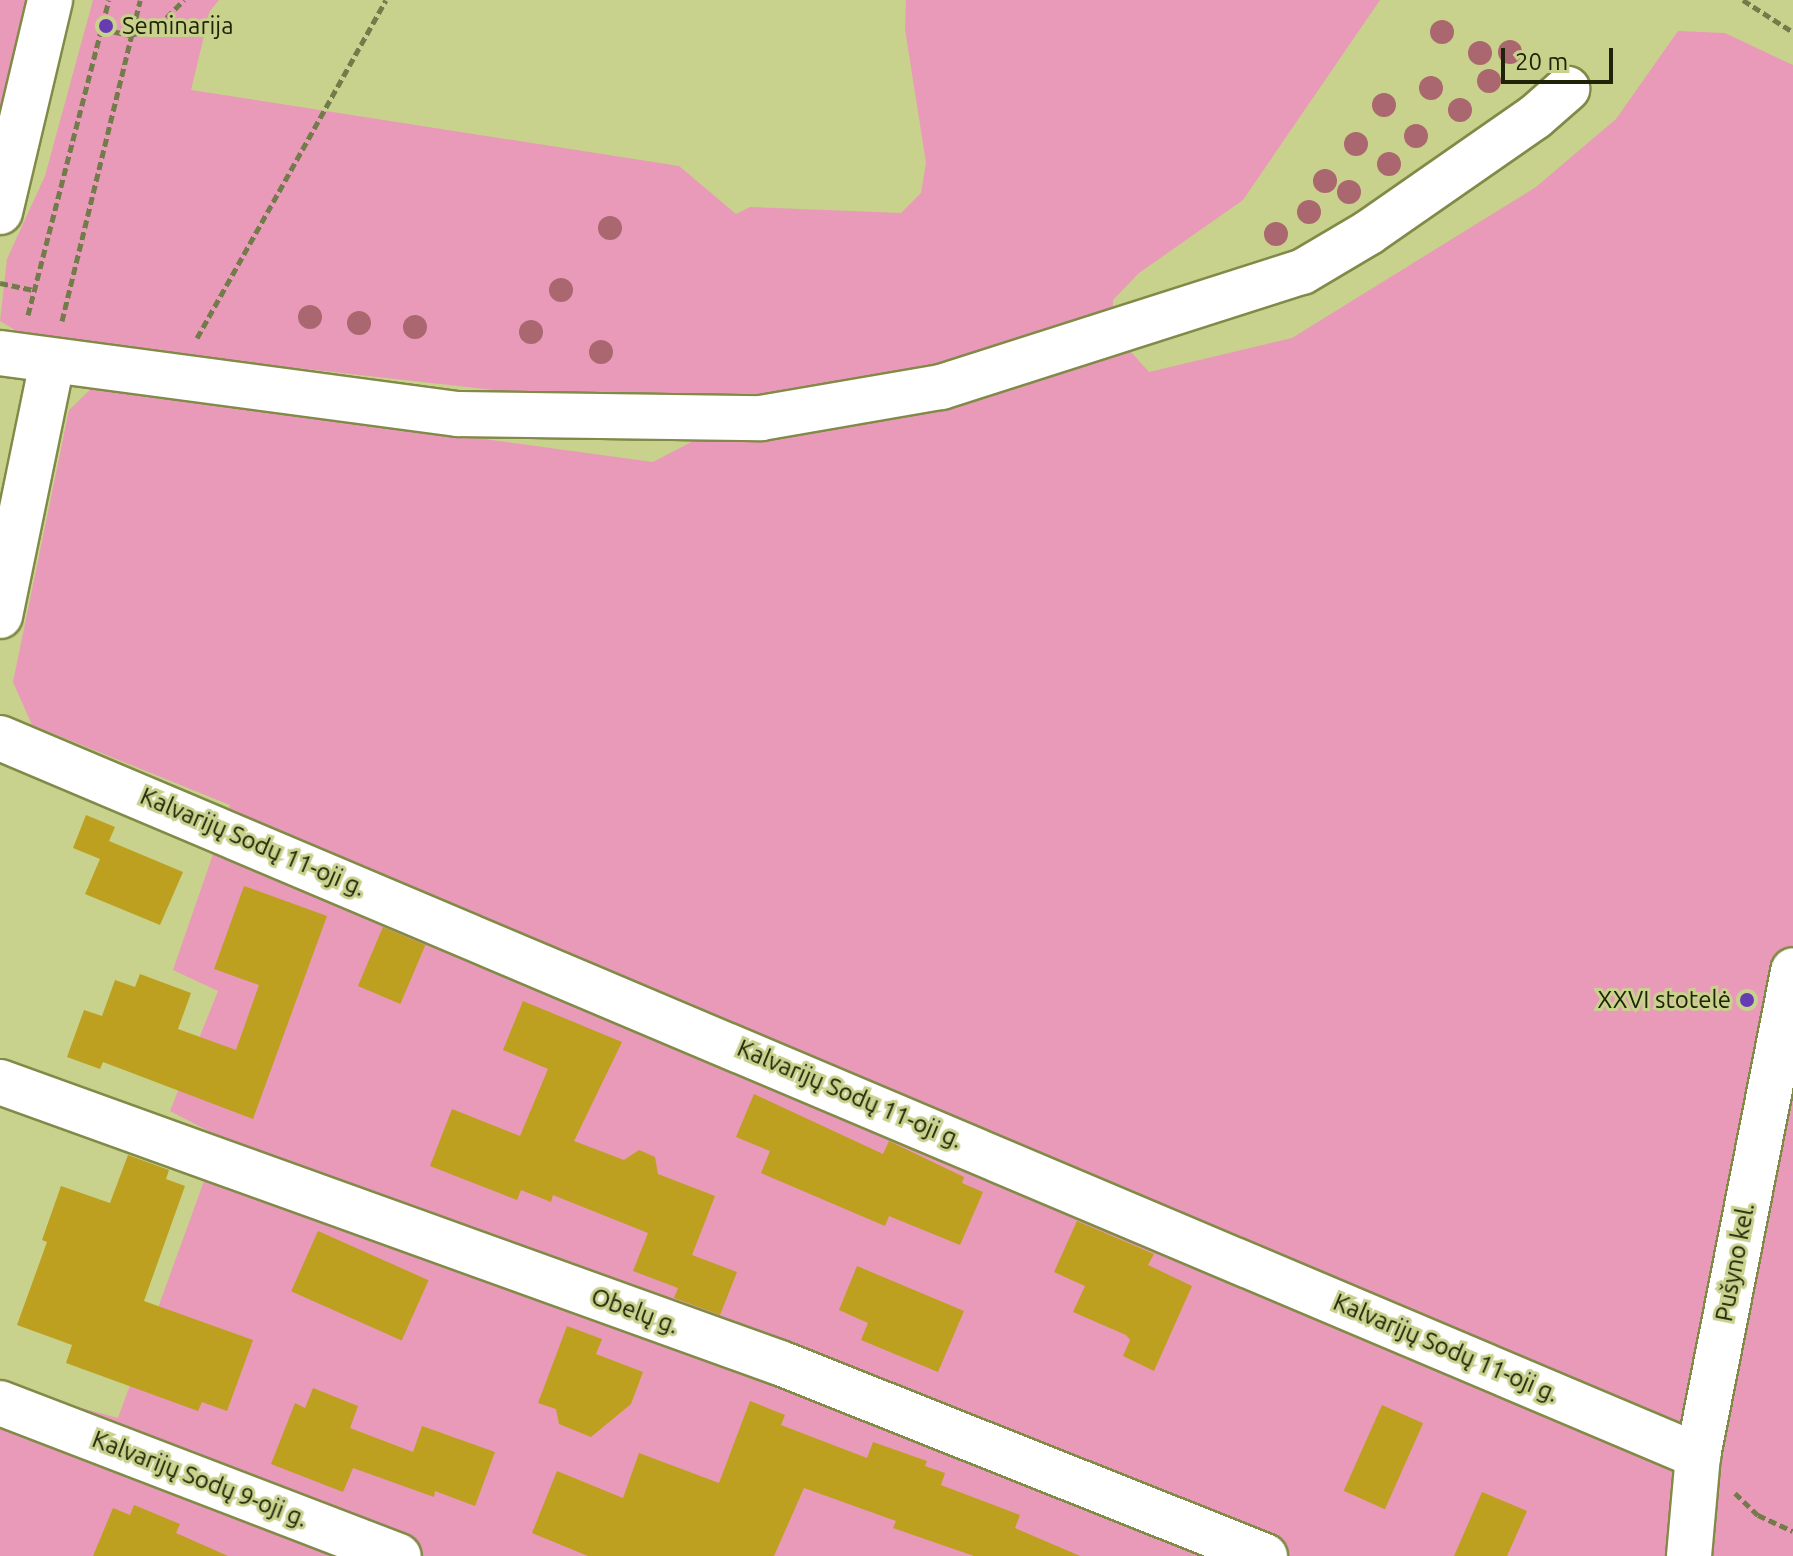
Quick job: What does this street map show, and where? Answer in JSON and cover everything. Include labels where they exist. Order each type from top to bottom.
[{"type":"street","points":[[0,212],[50,0]]},
{"type":"street","points":[[0,616],[24,357],[177,373],[474,414],[761,418],[941,387],[1302,272],[1368,233],[1535,117],[1567,89]]},
{"type":"street","name":"Kalvarijų Sodų 11-oji g.","points":[[0,738],[1698,1456]]},
{"type":"street","name":"Pušyno kel.","points":[[1689,1556],[1698,1456],[1793,970]]},
{"type":"street","name":"Obelų g.","points":[[0,1082],[780,1363],[1265,1556]]},
{"type":"street","name":"Kalvarijų Sodų 9-oji g.","points":[[0,1403],[399,1556]]},
{"type":"path","points":[[24,357],[33,290],[109,0]]},
{"type":"path","points":[[24,357],[140,0]]},
{"type":"path","points":[[102,29],[131,35],[158,26],[184,0]]},
{"type":"path","points":[[177,373],[386,0]]},
{"type":"path","points":[[1743,0],[1793,32]]},
{"type":"path","points":[[0,283],[33,290]]},
{"type":"path","points":[[1698,1456],[1758,1515],[1793,1531]]},
{"type":"shaded area","points":[[0,0],[26,0],[0,108]]},
{"type":"shaded area","points":[[93,0],[219,0],[210,11],[191,90],[679,166],[736,214],[750,207],[901,213],[921,193],[926,163],[905,29],[906,0],[1380,0],[1243,200],[1139,273],[1113,300],[1112,331],[1149,372],[1292,338],[1536,187],[1616,119],[1678,31],[1725,33],[1793,65],[1793,1556],[0,1556],[0,1386],[118,1418],[220,1137],[170,1111],[218,991],[173,970],[230,805],[32,725],[13,682],[69,410],[94,386],[653,462],[695,440],[684,411],[28,338],[0,321],[7,259],[45,176]]},
{"type":"building","points":[[86,815],[115,827],[109,841],[183,872],[160,925],[85,894],[100,859],[73,848]]},
{"type":"building","points":[[244,886],[327,916],[253,1119],[103,1062],[100,1069],[67,1057],[84,1010],[102,1016],[115,980],[135,987],[140,974],[191,993],[178,1029],[236,1050],[259,985],[214,969]]},
{"type":"building","points":[[383,927],[425,945],[400,1004],[358,986]]},
{"type":"building","points":[[523,1001],[622,1042],[574,1141],[624,1160],[639,1150],[655,1157],[658,1174],[715,1196],[692,1255],[737,1272],[720,1315],[674,1298],[678,1288],[633,1271],[648,1233],[553,1195],[551,1202],[521,1190],[517,1200],[430,1166],[452,1109],[520,1136],[548,1069],[503,1050]]},
{"type":"building","points":[[754,1094],[883,1154],[889,1141],[964,1177],[962,1183],[983,1192],[960,1245],[889,1216],[885,1226],[761,1173],[770,1151],[736,1137]]},
{"type":"building","points":[[128,1155],[169,1170],[166,1179],[185,1186],[144,1301],[253,1340],[227,1411],[202,1402],[198,1411],[66,1363],[72,1345],[17,1325],[47,1242],[42,1240],[61,1186],[110,1203]]},
{"type":"building","points":[[1077,1221],[1154,1254],[1148,1265],[1192,1286],[1154,1371],[1123,1356],[1130,1340],[1126,1335],[1073,1312],[1085,1286],[1054,1272]]},
{"type":"building","points":[[318,1231],[429,1280],[402,1341],[291,1291]]},
{"type":"building","points":[[857,1266],[964,1311],[938,1372],[861,1340],[868,1323],[839,1310]]},
{"type":"building","points":[[567,1326],[602,1339],[596,1354],[643,1372],[631,1404],[591,1437],[559,1424],[556,1409],[538,1403]]},
{"type":"building","points":[[313,1388],[358,1406],[350,1428],[413,1452],[422,1426],[495,1452],[475,1506],[435,1491],[434,1497],[353,1468],[343,1492],[271,1464],[295,1403],[305,1408]]},
{"type":"building","points":[[750,1401],[785,1415],[781,1425],[867,1458],[873,1442],[927,1461],[925,1466],[945,1473],[941,1485],[1020,1515],[1015,1528],[1080,1556],[974,1556],[893,1528],[896,1521],[804,1488],[774,1556],[588,1556],[532,1533],[557,1471],[623,1498],[639,1453],[719,1483]]},
{"type":"building","points":[[1382,1405],[1423,1423],[1385,1509],[1344,1491]]},
{"type":"building","points":[[1482,1492],[1527,1511],[1507,1556],[1454,1556]]},
{"type":"building","points":[[134,1505],[180,1524],[176,1533],[228,1556],[93,1556],[113,1508],[130,1515]]},
{"type":"place","name":"Seminarija","points":[[106,26]]},
{"type":"place","name":"XXVI stotelė","points":[[1747,1000]]}]
